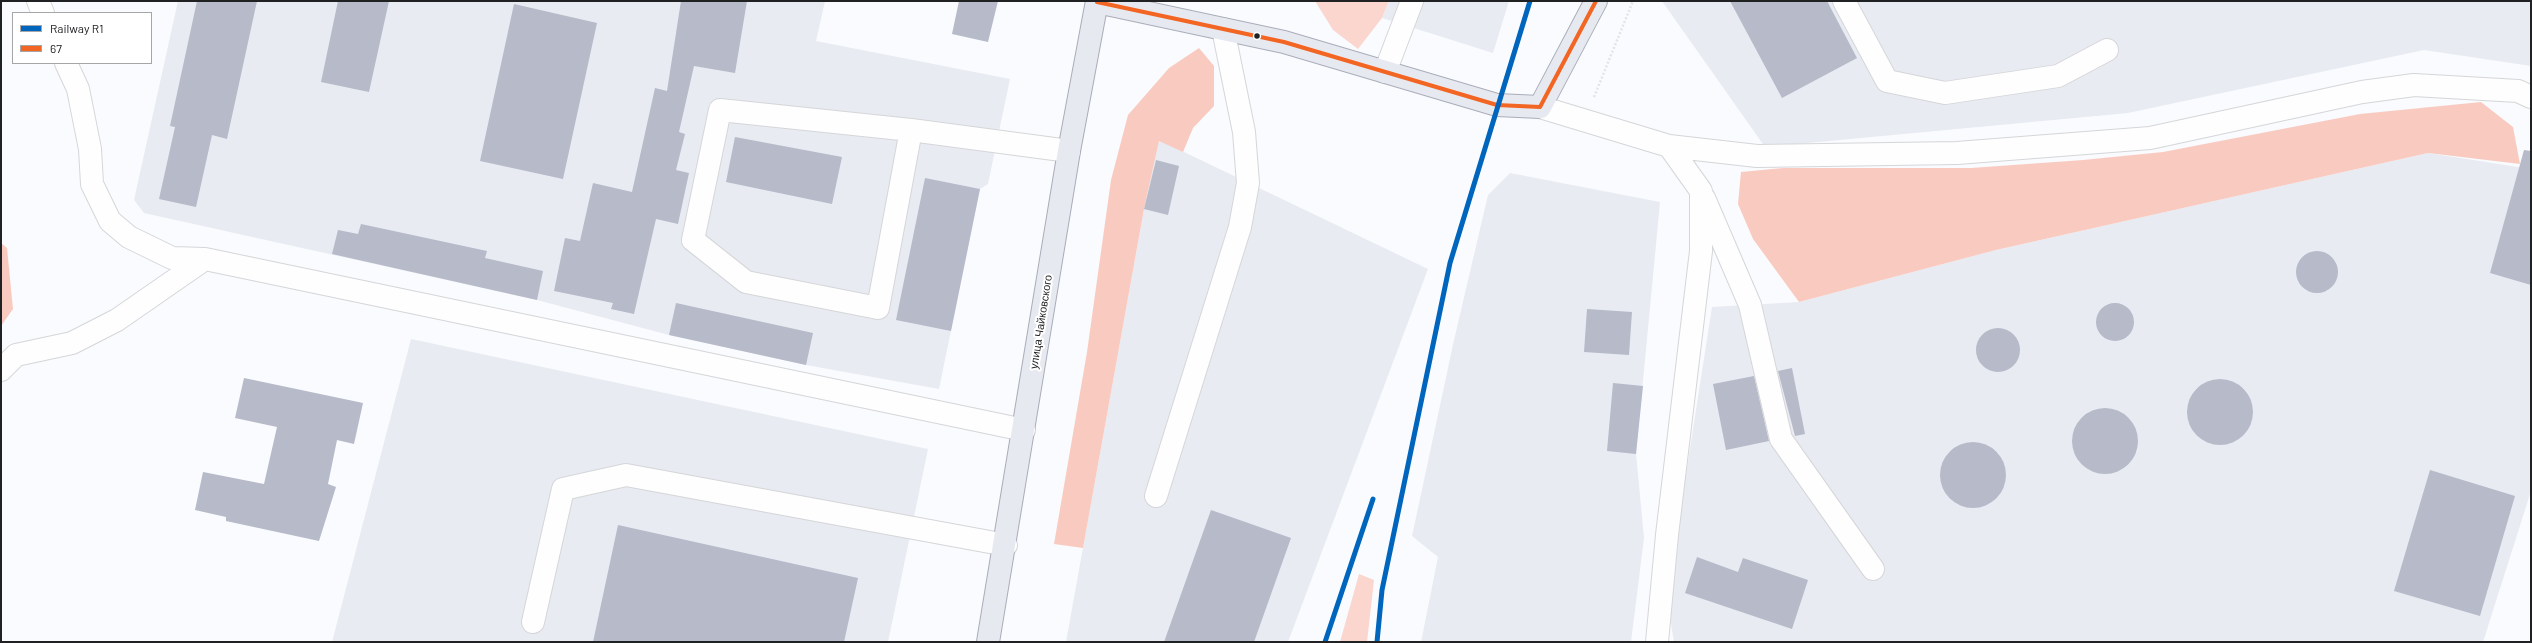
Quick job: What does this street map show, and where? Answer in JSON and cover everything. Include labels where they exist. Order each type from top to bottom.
[{"type":"main road","points":[[1097,1],[1284,42],[1497,105],[1540,107],[1596,1]]},
{"type":"main road","name":"улица Чайковского","points":[[988,642],[1006,545],[1069,151],[1097,1]]},
{"type":"street","points":[[38,1],[44,12]]},
{"type":"street","points":[[1385,72],[1412,1]]},
{"type":"street","points":[[1844,1],[1887,82],[1945,93],[2058,76],[2107,50]]},
{"type":"street","points":[[1156,496],[1240,226],[1248,183],[1244,132],[1223,29]]},
{"type":"street","points":[[66,64],[78,89],[90,149],[92,184],[110,221],[129,237],[172,258],[205,259],[1024,430]]},
{"type":"street","points":[[1540,107],[1668,146],[1757,156],[1957,153],[2150,138],[2362,92],[2414,85],[2518,91],[2531,97]]},
{"type":"street","points":[[911,130],[878,308],[746,282],[693,240],[720,110],[911,130],[1069,151]]},
{"type":"street","points":[[1668,146],[1701,191],[1750,305],[1781,439],[1873,569]]},
{"type":"street","points":[[1657,642],[1667,535],[1701,252],[1701,191]]},
{"type":"street","points":[[1,370],[16,355],[72,342],[117,320],[205,259]]},
{"type":"street","points":[[533,622],[563,489],[626,475],[1006,545]]},
{"type":"path","points":[[1585,121],[1633,1]]},
{"type":"shaded area","points":[[178,1],[825,1],[816,41],[1010,79],[988,184],[980,189],[939,389],[806,365],[669,335],[537,300],[144,213],[134,200]]},
{"type":"shaded area","points":[[1315,1],[1389,1],[1382,18],[1358,49],[1333,30]]},
{"type":"shaded area","points":[[1389,1],[1509,1],[1493,53],[1382,18]]},
{"type":"shaded area","points":[[1662,1],[2531,1],[2531,66],[2424,50],[2128,113],[1765,147]]},
{"type":"shaded area","points":[[1199,48],[1214,66],[1214,106],[1193,128],[1183,152],[1159,141],[1144,209],[1083,548],[1054,544],[1087,352],[1111,180],[1128,115],[1169,68]]},
{"type":"shaded area","points":[[2481,102],[2513,127],[2520,164],[2428,153],[1996,250],[1799,302],[1753,239],[1738,204],[1741,172],[1783,168],[1971,168],[2083,160],[2163,152],[2360,114]]},
{"type":"shaded area","points":[[1159,140],[1428,269],[1288,642],[1066,642],[1144,209]]},
{"type":"shaded area","points":[[2428,153],[2531,169],[2531,491],[2483,642],[1674,642],[1669,612],[1677,532],[1712,307],[1799,302],[1996,250]]},
{"type":"shaded area","points":[[1510,173],[1660,202],[1636,454],[1644,538],[1631,642],[1421,642],[1438,557],[1412,536],[1454,340],[1488,195]]},
{"type":"shaded area","points":[[1,243],[7,248],[13,309],[1,326]]},
{"type":"shaded area","points":[[411,339],[928,449],[888,642],[332,642]]},
{"type":"shaded area","points":[[1359,574],[1374,580],[1367,642],[1340,642]]},
{"type":"building","points":[[197,1],[257,1],[227,139],[212,135],[196,207],[159,199],[175,127],[170,126]]},
{"type":"building","points":[[338,1],[389,1],[369,92],[321,82]]},
{"type":"building","points":[[681,1],[747,1],[735,73],[694,66],[679,132],[685,134],[676,170],[689,173],[678,224],[656,219],[634,314],[611,309],[613,303],[554,291],[565,238],[580,241],[593,183],[632,192],[655,88],[667,91]]},
{"type":"building","points":[[959,1],[998,1],[988,42],[952,34]]},
{"type":"building","points":[[1730,1],[1827,1],[1857,58],[1782,98]]},
{"type":"building","points":[[514,4],[597,23],[563,179],[480,161]]},
{"type":"building","points":[[735,137],[842,157],[832,204],[726,182]]},
{"type":"building","points":[[2524,150],[2531,151],[2531,285],[2490,273]]},
{"type":"building","points":[[1156,160],[1179,166],[1168,215],[1144,209]]},
{"type":"building","points":[[925,178],[980,189],[951,331],[896,320]]},
{"type":"building","points":[[361,224],[487,251],[485,258],[543,271],[537,300],[332,254],[338,230],[358,234]]},
{"type":"building","points":[[2313,251],[2321,251],[2332,257],[2338,268],[2338,276],[2332,287],[2321,293],[2313,293],[2302,287],[2296,276],[2296,268],[2302,257]]},
{"type":"building","points":[[676,303],[813,333],[806,365],[669,335]]},
{"type":"building","points":[[2111,303],[2119,303],[2129,308],[2133,315],[2133,329],[2129,336],[2119,341],[2111,341],[2101,336],[2099,333],[2096,326],[2096,318],[2101,308],[2104,306]]},
{"type":"building","points":[[1587,309],[1632,312],[1629,355],[1584,352]]},
{"type":"building","points":[[1998,328],[2010,332],[2016,338],[2020,350],[2016,362],[2010,368],[1998,372],[1986,368],[1980,362],[1976,350],[1980,338],[1986,332]]},
{"type":"building","points":[[1792,368],[1805,434],[1795,436],[1778,371]]},
{"type":"building","points":[[1754,376],[1769,441],[1726,450],[1713,384]]},
{"type":"building","points":[[244,378],[363,403],[354,444],[337,440],[328,484],[336,487],[319,541],[226,521],[226,517],[195,510],[203,472],[264,484],[277,427],[235,418]]},
{"type":"building","points":[[2220,379],[2233,382],[2243,389],[2250,399],[2253,412],[2250,425],[2243,435],[2233,442],[2220,445],[2207,442],[2197,435],[2190,425],[2187,412],[2190,399],[2197,389],[2207,382]]},
{"type":"building","points":[[1613,383],[1643,386],[1636,454],[1607,451]]},
{"type":"building","points":[[2105,408],[2118,411],[2128,418],[2135,428],[2138,441],[2135,454],[2128,464],[2118,471],[2105,474],[2092,471],[2082,464],[2075,454],[2072,441],[2075,428],[2082,418],[2092,411]]},
{"type":"building","points":[[1973,442],[1986,445],[1996,452],[2003,462],[2006,475],[2003,488],[1996,498],[1986,505],[1973,508],[1960,505],[1950,498],[1943,488],[1940,475],[1943,462],[1950,452],[1960,445]]},
{"type":"building","points":[[2430,470],[2515,496],[2480,616],[2394,591]]},
{"type":"building","points":[[1211,510],[1291,538],[1254,642],[1164,642]]},
{"type":"building","points":[[618,525],[858,578],[844,642],[593,642]]},
{"type":"building","points":[[1697,557],[1738,572],[1743,558],[1808,580],[1792,629],[1685,593]]},
{"type":"rail line","name":"R1","points":[[1377,642],[1382,590],[1450,263],[1530,1]]},
{"type":"rail line","name":"R1","points":[[1325,642],[1373,499]]},
{"type":"transit line","name":"67","points":[[1097,2],[1284,42],[1497,105],[1540,107],[1596,1]]}]
